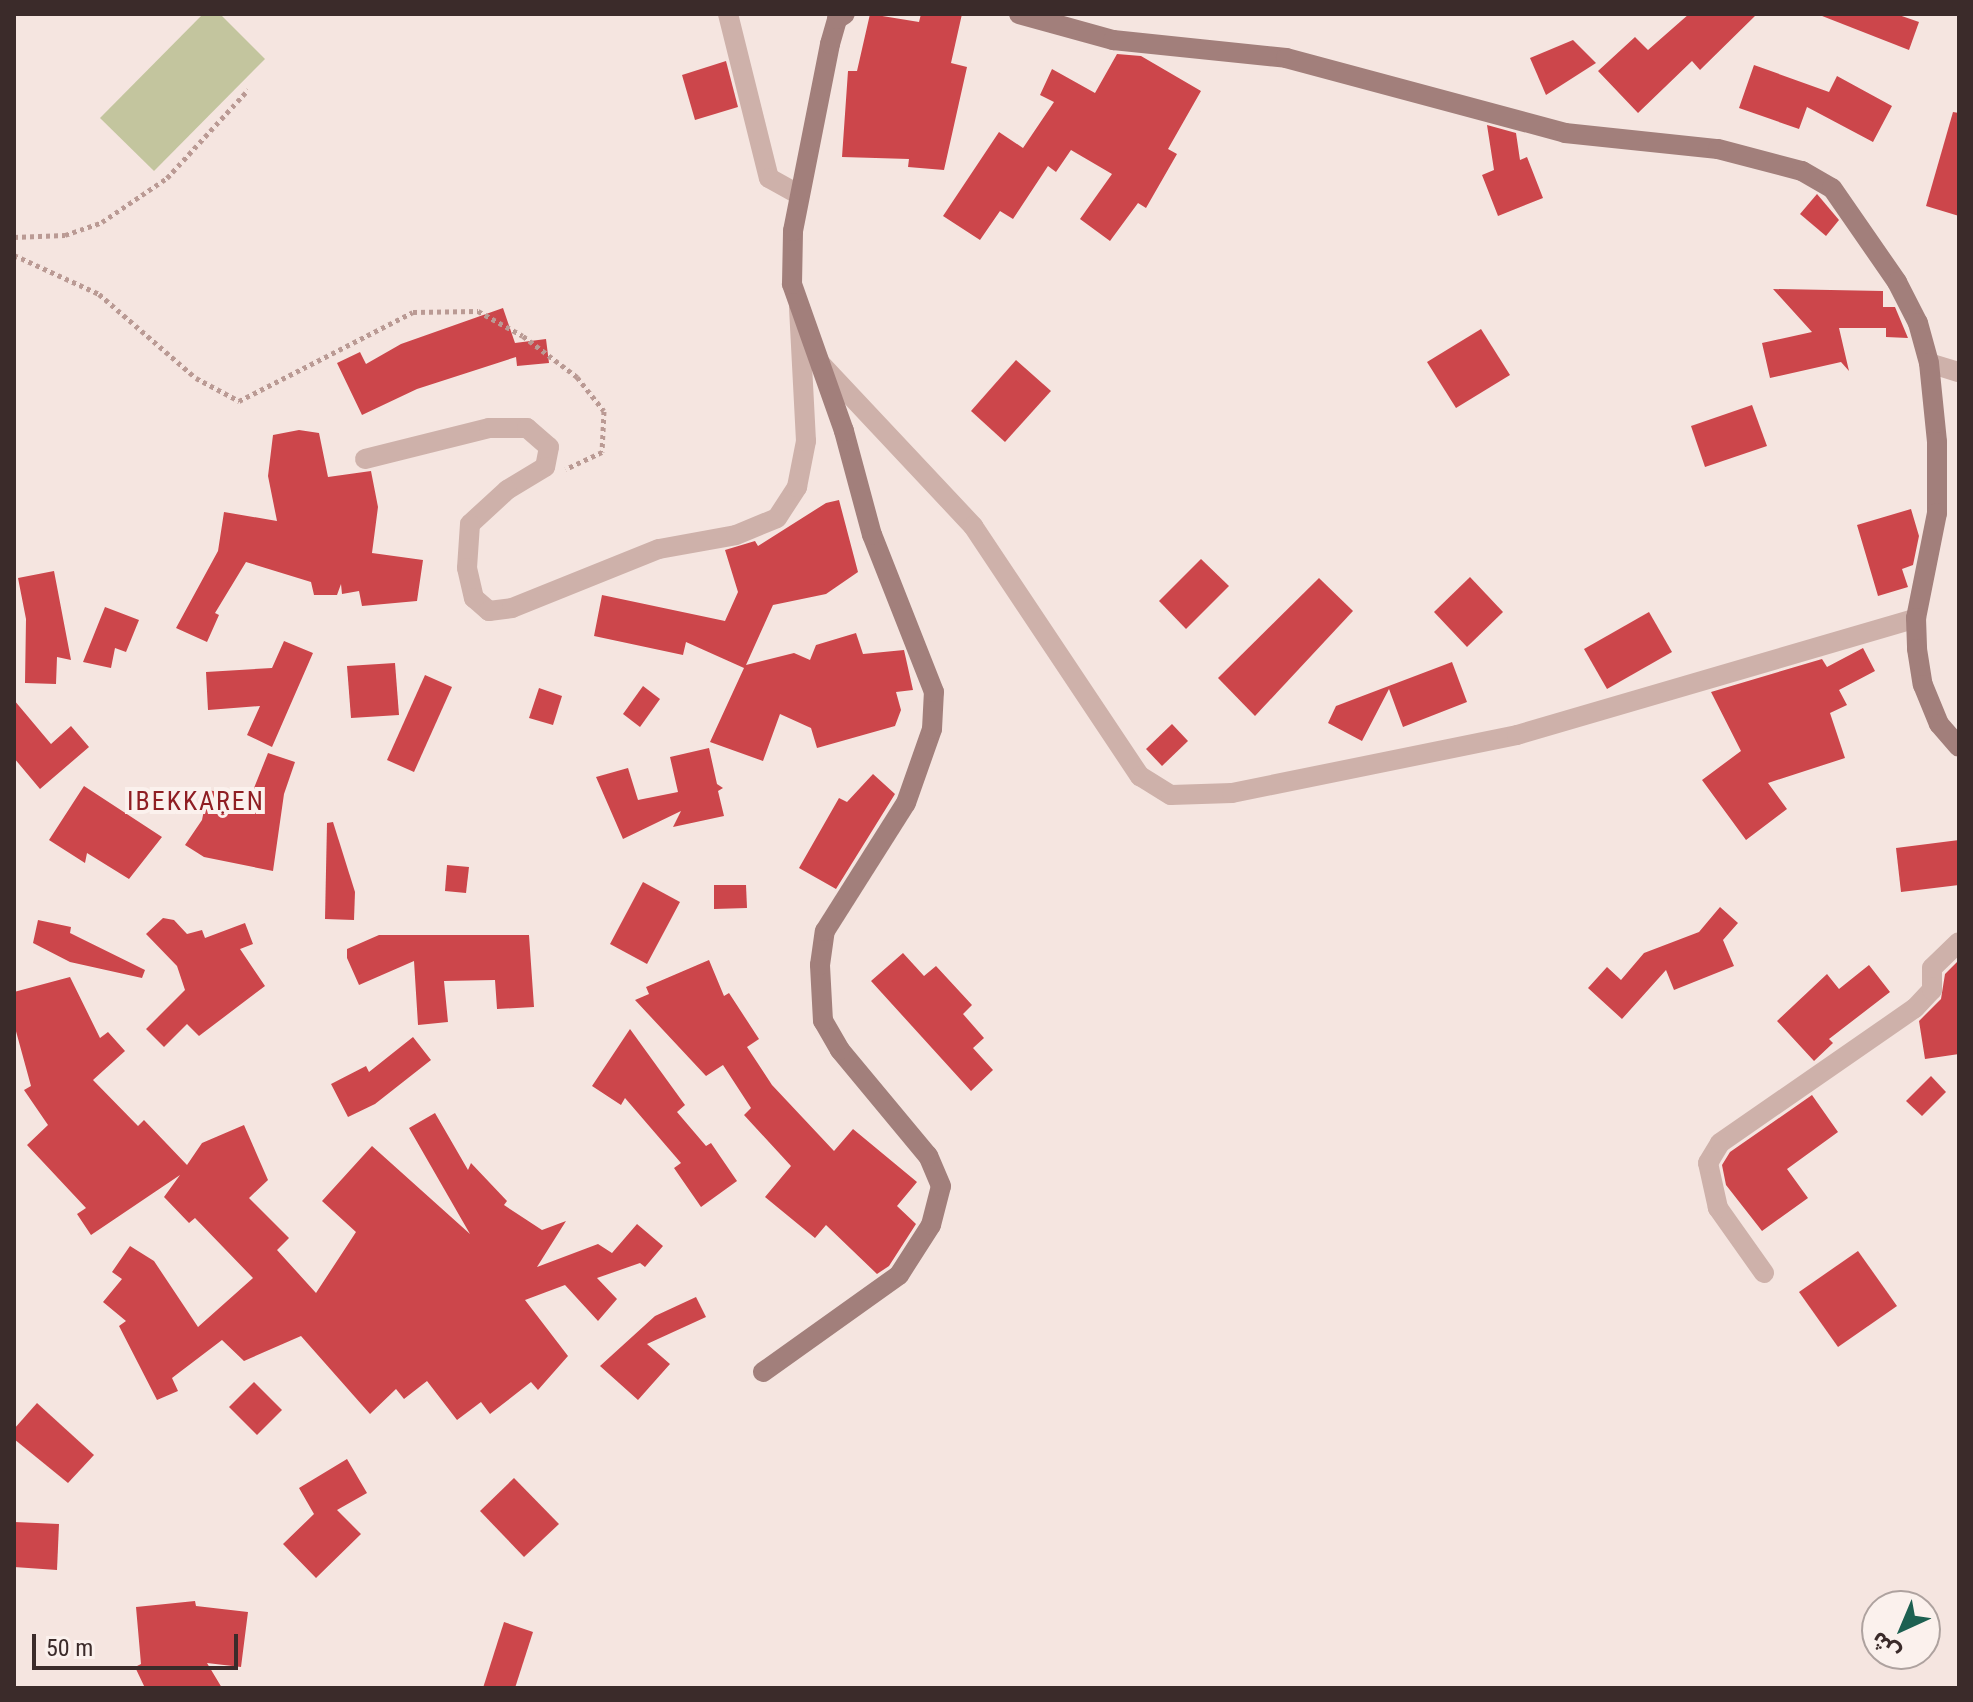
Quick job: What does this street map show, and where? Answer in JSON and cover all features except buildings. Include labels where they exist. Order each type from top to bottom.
[{"type":"street","points":[[728,14],[769,178],[800,195]]},
{"type":"street","points":[[763,1372],[899,1275],[931,1225],[941,1186],[928,1156],[840,1050],[823,1021],[820,965],[825,931],[906,803],[932,729],[934,692],[872,535],[820,363],[792,284],[800,195],[830,44],[837,19],[845,14]]},
{"type":"street","points":[[1019,14],[1113,40],[1286,58],[1565,133],[1718,149],[1802,171],[1832,188],[1897,282],[1918,323],[1929,363],[1937,442],[1937,513],[1916,618],[1923,685],[1939,724],[1959,747]]},
{"type":"street","points":[[365,459],[489,428],[527,428],[549,447],[545,467],[507,490],[470,524],[467,568],[474,598],[489,611],[512,608],[659,549],[736,535],[777,518],[797,487],[806,441],[799,303]]},
{"type":"street","points":[[820,363],[973,526],[1140,776],[1171,795],[1232,793],[1517,735],[1916,618]]},
{"type":"street","points":[[1929,363],[1959,372]]},
{"type":"street","points":[[1764,1273],[1718,1208],[1708,1163],[1720,1143],[1915,1008],[1932,990],[1932,968],[1959,942]]},
{"type":"path","points":[[14,237],[65,235],[102,222],[167,178],[248,90]]},
{"type":"path","points":[[14,255],[99,294],[196,378],[239,401],[413,312],[478,311],[523,336],[577,377],[604,411],[602,452],[573,470],[545,467]]},
{"type":"green space","points":[[203,14],[220,14],[265,59],[154,171],[100,118]]},
{"type":"district","name":"IBEKKAṚEN","points":[[196,802]]}]
